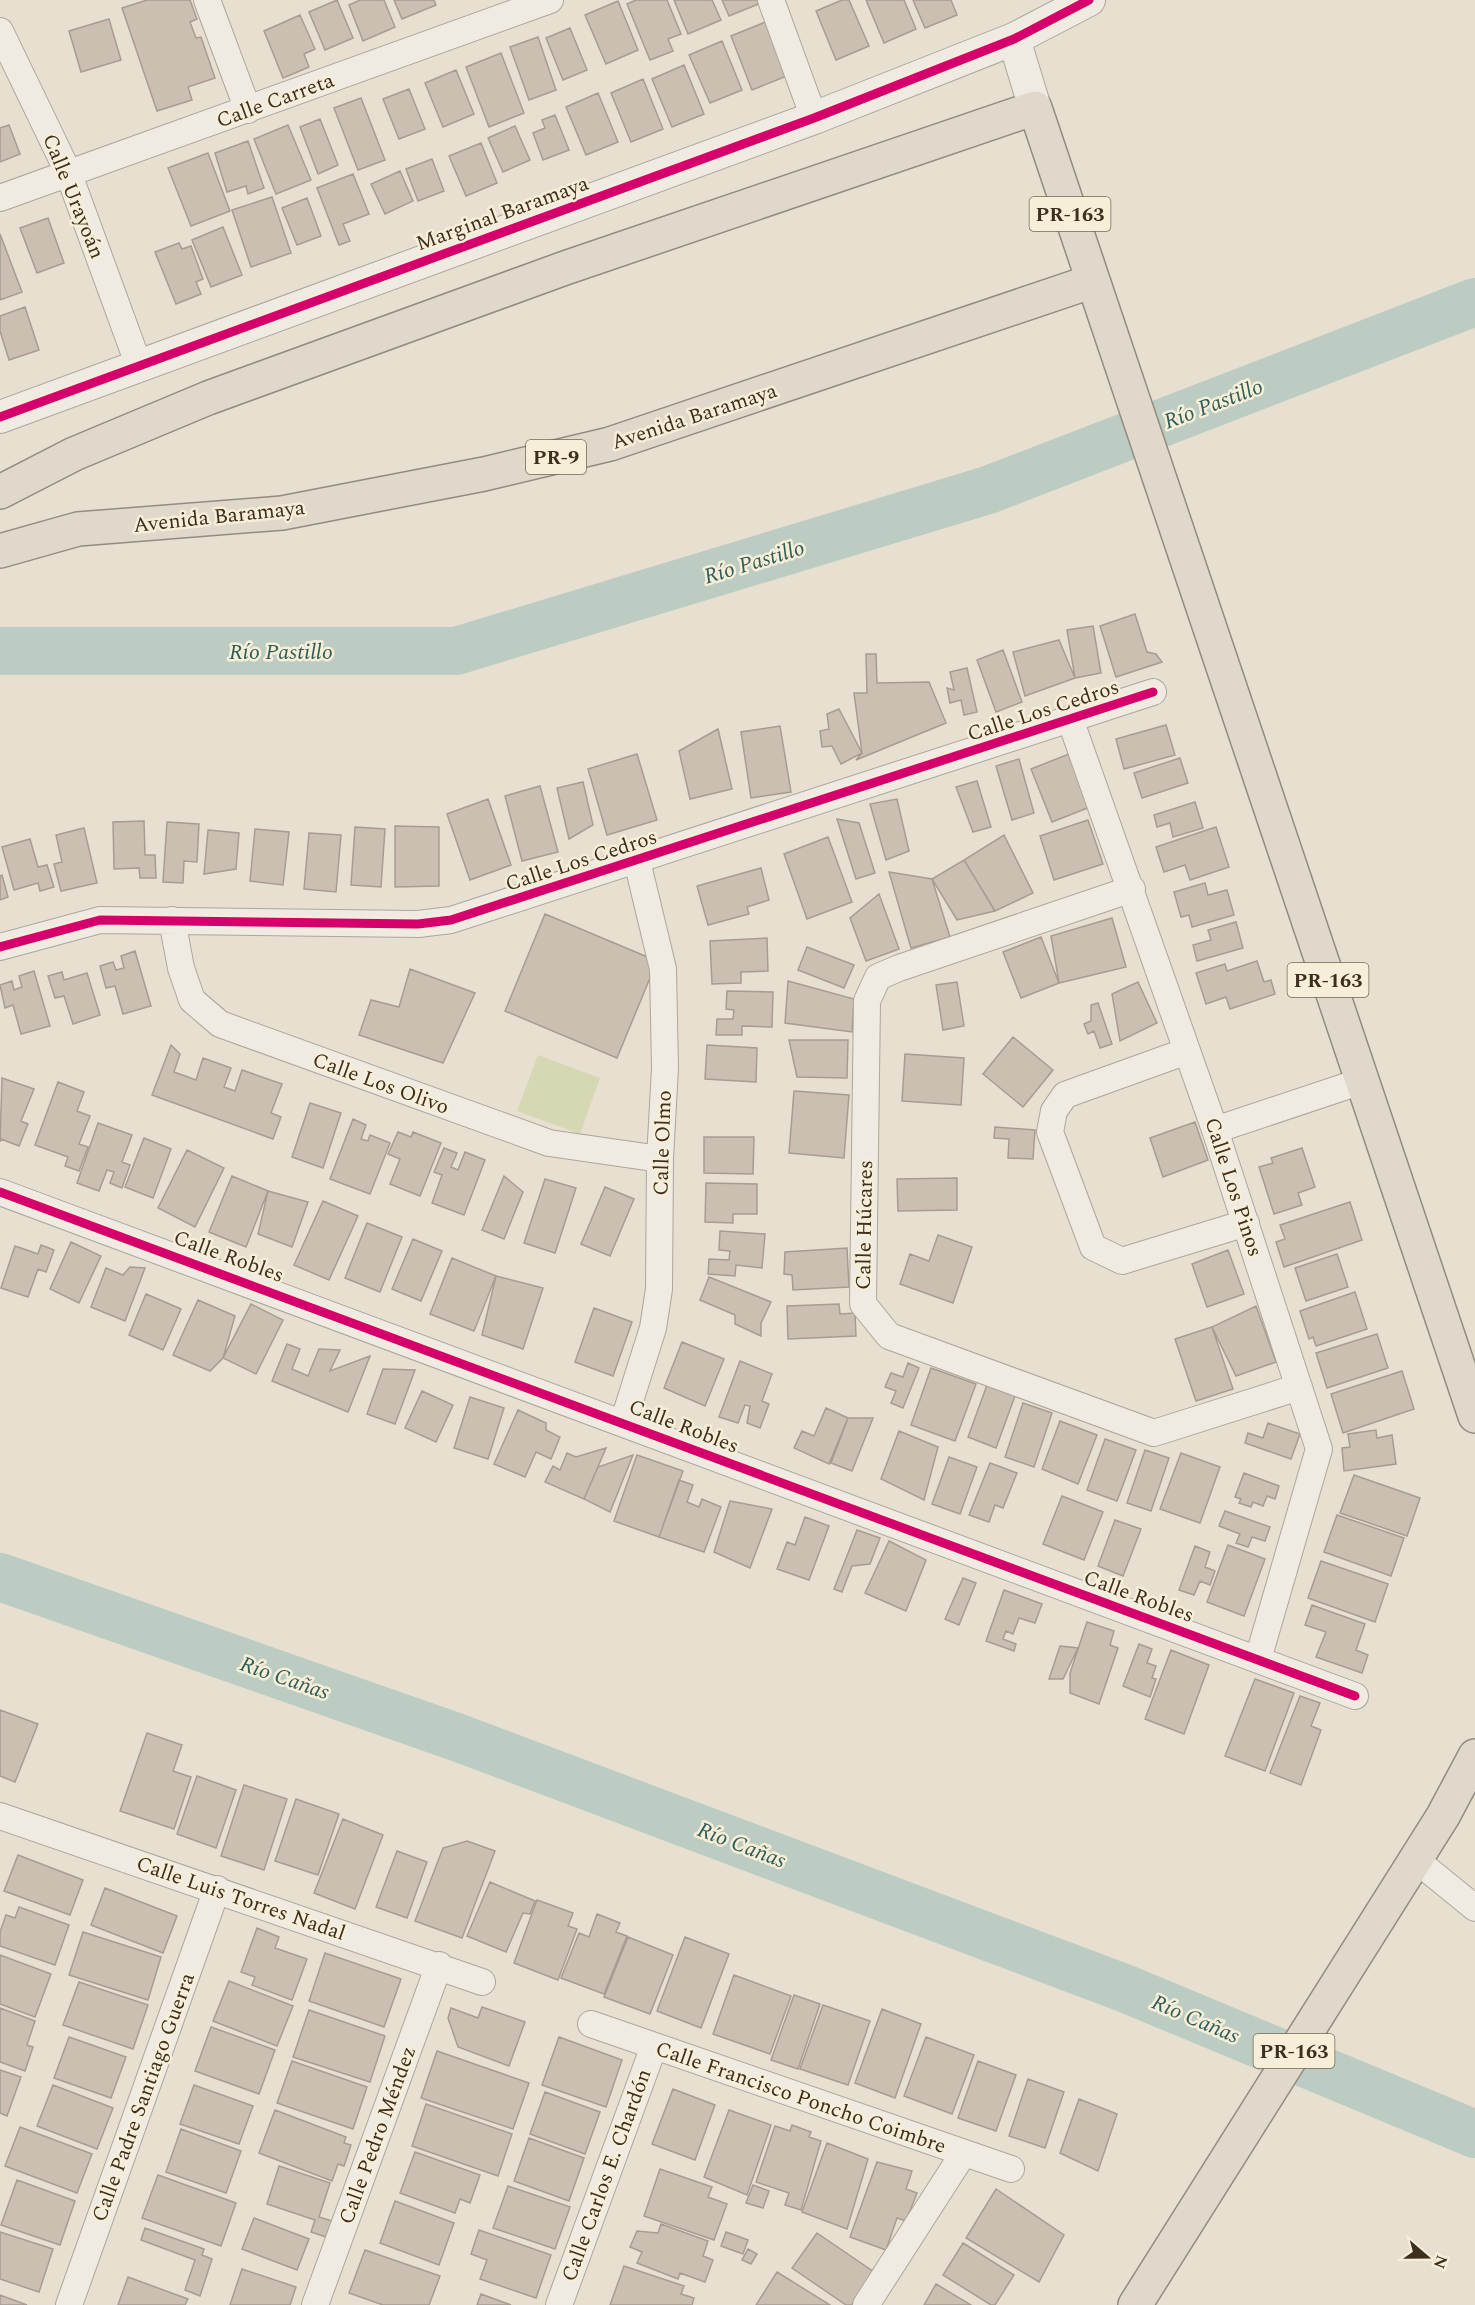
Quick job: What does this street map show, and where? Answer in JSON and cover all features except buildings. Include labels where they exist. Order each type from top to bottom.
[{"type":"highway","name":"PR-163","points":[[1035,108],[1475,1416]]},
{"type":"highway","points":[[0,492],[74,454],[208,398],[565,268],[1035,108]]},
{"type":"highway","name":"Avenida Baramaya","points":[[0,551],[78,529],[282,513],[483,474],[610,444],[1093,281]]},
{"type":"highway","name":"PR-163","points":[[1135,2305],[1218,2170],[1416,1860],[1475,1756]]},
{"type":"street","points":[[207,0],[248,110]]},
{"type":"street","name":"Calle Carreta","points":[[0,198],[550,0]]},
{"type":"street","points":[[771,0],[814,118]]},
{"type":"street","name":"Marginal Baramaya","points":[[0,417],[814,118],[1014,39],[1089,0]]},
{"type":"street","name":"Calle Urayoán","points":[[0,31],[68,172],[139,366]]},
{"type":"street","name":"PR-163","points":[[1014,39],[1035,108]]},
{"type":"street","name":"Calle Los Cedros","points":[[0,947],[100,920],[418,924],[451,920],[1153,692]]},
{"type":"street","name":"Calle Los Pinos","points":[[1070,719],[1132,889],[1215,1130],[1319,1449],[1258,1659]]},
{"type":"street","name":"Calle Olmo","points":[[623,1423],[653,1328],[659,1289],[660,1159],[665,1068],[663,969],[637,861]]},
{"type":"street","name":"Calle Húcares","points":[[1132,889],[878,977],[867,1001],[863,1304],[889,1336],[1154,1433],[1299,1387]]},
{"type":"street","name":"Calle Los Olivo","points":[[172,920],[181,968],[192,1000],[220,1024],[549,1143],[660,1159]]},
{"type":"street","points":[[1187,1051],[1065,1095],[1054,1111],[1050,1132],[1093,1247],[1122,1260],[1246,1223]]},
{"type":"street","points":[[1215,1130],[1362,1081]]},
{"type":"street","name":"Calle Robles","points":[[0,1191],[1355,1696]]},
{"type":"street","name":"Calle Luis Torres Nadal","points":[[0,1816],[439,1965],[482,1982]]},
{"type":"street","points":[[1416,1860],[1475,1908]]},
{"type":"street","name":"Calle Padre Santiago Guerra","points":[[69,2305],[217,1889]]},
{"type":"street","name":"Calle Pedro Méndez","points":[[315,2305],[439,1965]]},
{"type":"street","name":"Calle Francisco Poncho Coimbre","points":[[591,2024],[1011,2169]]},
{"type":"street","name":"Calle Carlos E. Chardón","points":[[559,2305],[654,2046]]},
{"type":"street","points":[[867,2305],[963,2154]]},
{"type":"green space","points":[[538,1055],[600,1078],[580,1134],[517,1111]]},
{"type":"waterway","name":"Río Pastillo","points":[[0,651],[456,651],[988,490],[1475,302]]},
{"type":"waterway","name":"Río Cañas","points":[[0,1577],[459,1738],[1124,1988],[1475,2134]]},
{"type":"cycle path","points":[[0,417],[814,118],[1014,39],[1089,0]]},
{"type":"cycle path","points":[[0,947],[100,920],[418,924],[451,920],[1153,692]]},
{"type":"cycle path","points":[[0,1192],[1355,1696]]}]
